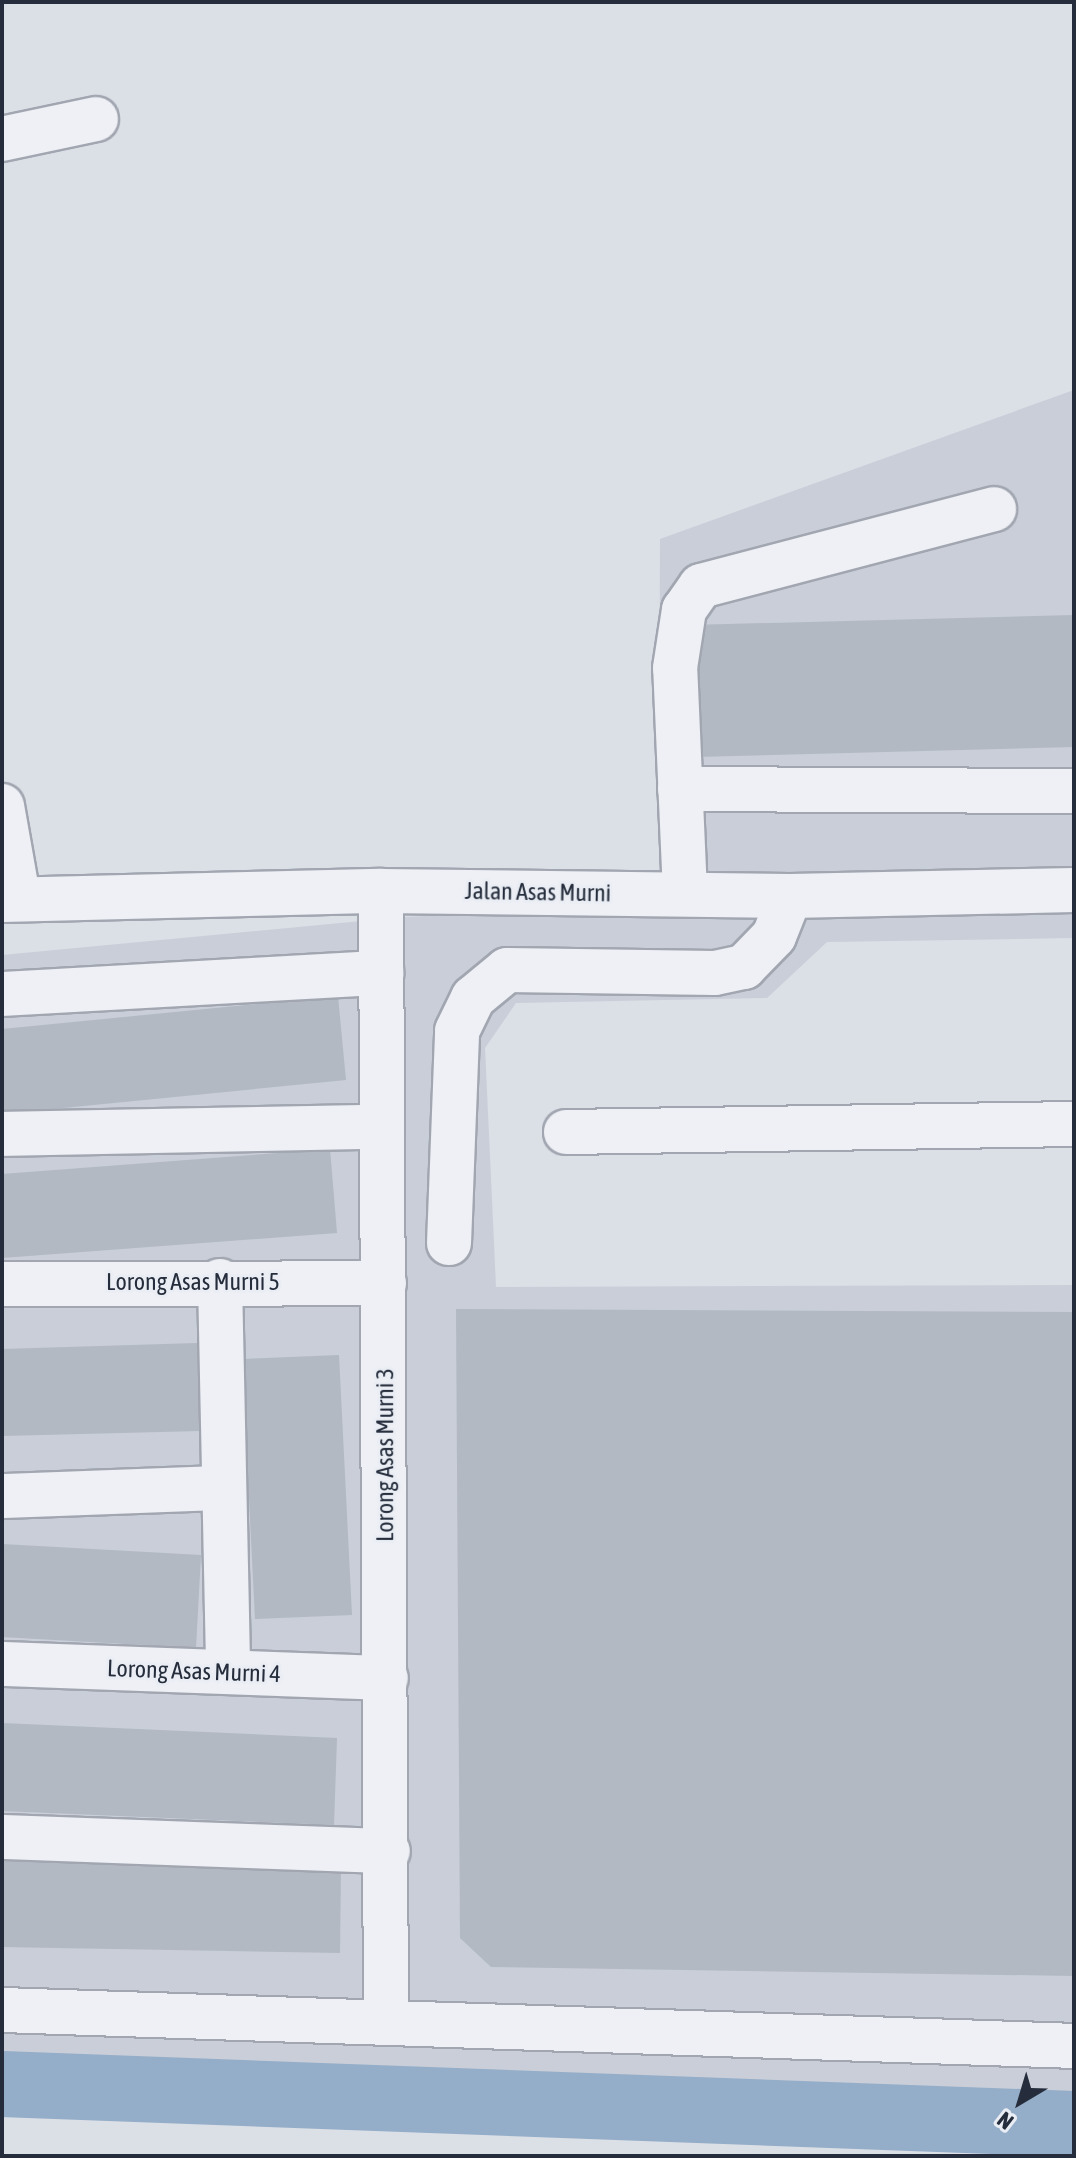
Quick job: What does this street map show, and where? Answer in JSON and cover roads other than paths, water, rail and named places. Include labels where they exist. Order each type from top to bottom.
[{"type":"street","points":[[2,139],[96,119]]},
{"type":"street","points":[[685,893],[675,668],[684,610],[701,586],[994,509]]},
{"type":"street","points":[[680,789],[1074,791]]},
{"type":"street","points":[[2,806],[10,899]]},
{"type":"street","name":"Jalan Asas Murni","points":[[10,899],[381,891],[790,896],[1074,890]]},
{"type":"street","name":"Lorong Asas Murni 3","points":[[381,891],[379,1127],[384,1283],[388,1851],[386,2020]]},
{"type":"street","points":[[449,1243],[457,1031],[473,998],[507,970],[715,973],[744,967],[774,936],[790,896]]},
{"type":"street","points":[[2,994],[381,973]]},
{"type":"street","points":[[566,1132],[1074,1124]]},
{"type":"street","points":[[2,1134],[379,1127]]},
{"type":"street","points":[[220,1281],[228,1672]]},
{"type":"street","name":"Lorong Asas Murni 5","points":[[2,1284],[220,1281],[384,1283]]},
{"type":"street","points":[[2,1496],[224,1488]]},
{"type":"street","name":"Lorong Asas Murni 4","points":[[2,1664],[386,1678]]},
{"type":"street","points":[[2,1837],[388,1851]]},
{"type":"street","points":[[2,2010],[386,2020],[1074,2046]]},
{"type":"waterway","points":[[2,2084],[1074,2124]]}]
